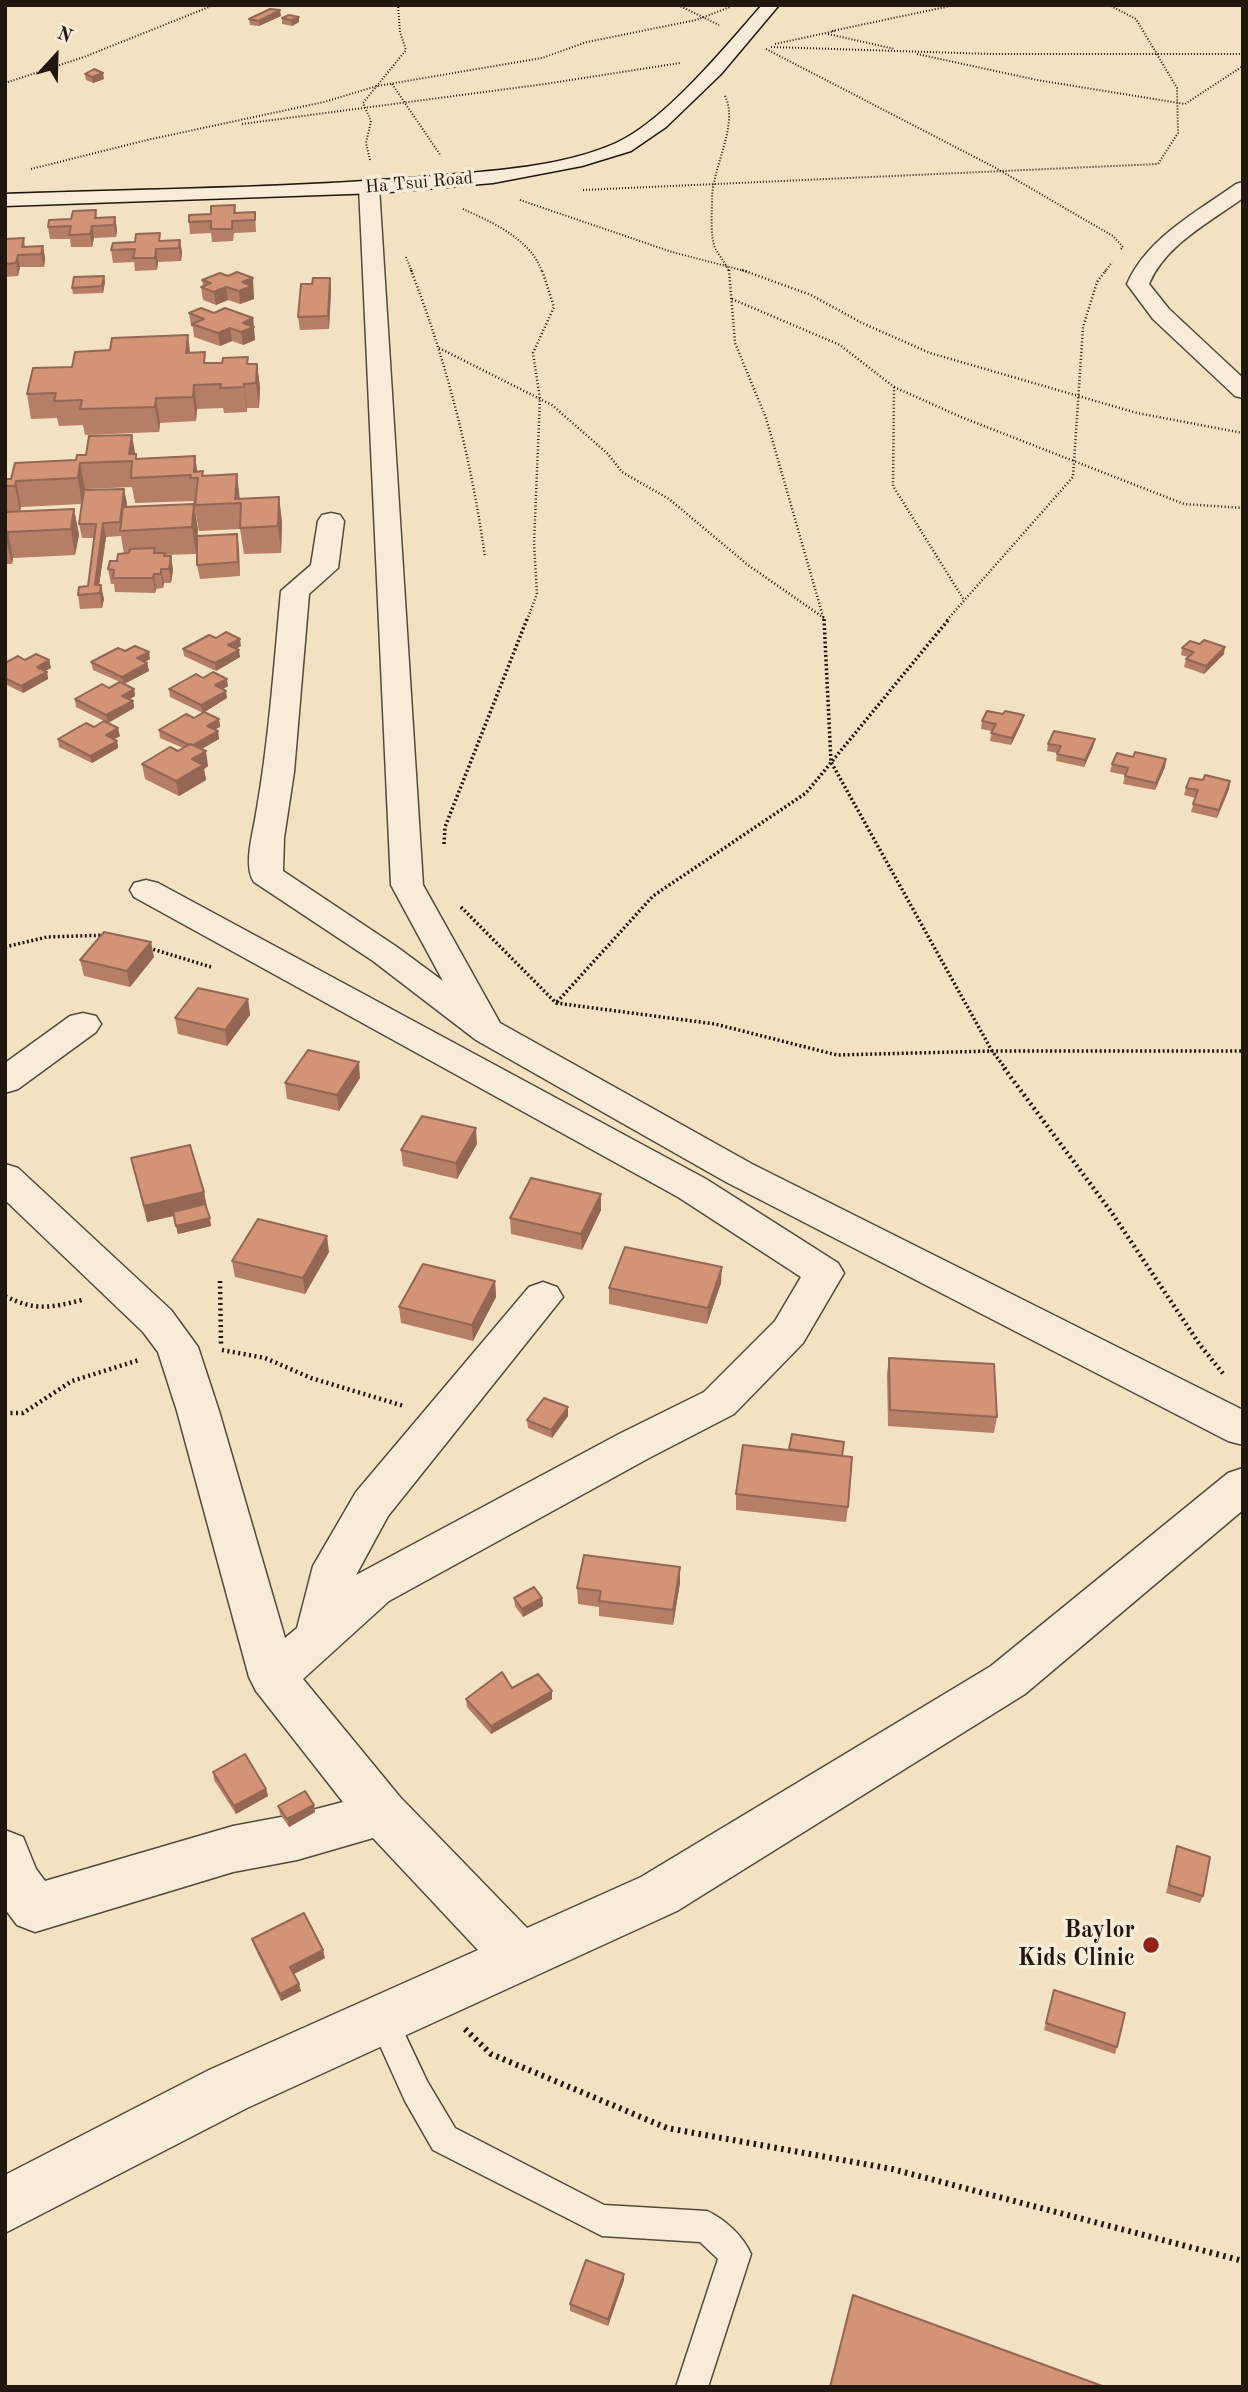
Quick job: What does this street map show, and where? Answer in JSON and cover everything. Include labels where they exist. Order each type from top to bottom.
[{"type":"street","name":"Ha Tsui Road","points":[[5,200],[373,187],[493,177],[575,162],[624,147],[659,122],[715,70],[771,5]]},
{"type":"street","points":[[373,187],[385,514],[407,885],[489,1032]]},
{"type":"street","points":[[1243,188],[1172,240],[1146,265],[1138,284],[1161,314],[1243,391]]},
{"type":"street","points":[[331,522],[324,568],[295,591],[279,772],[268,838],[266,875],[385,954],[489,1032],[739,1173],[1243,1429]]},
{"type":"street","points":[[146,890],[692,1188],[824,1273],[789,1332],[719,1403],[634,1446],[373,1588],[274,1677]]},
{"type":"street","points":[[5,1081],[83,1024]]},
{"type":"street","points":[[5,1177],[157,1321],[177,1347],[274,1677],[382,1813],[520,1957]]},
{"type":"street","points":[[317,1638],[336,1566],[372,1504],[543,1297]]},
{"type":"street","points":[[5,2205],[228,2089],[659,1894],[1007,1680],[1243,1485]]},
{"type":"street","points":[[5,1853],[15,1882],[35,1908],[233,1849],[297,1836],[382,1813]]},
{"type":"lane","points":[[383,2019],[416,2091],[444,2139],[602,2220],[707,2227],[735,2255],[692,2387]]},
{"type":"path","points":[[5,83],[84,57],[214,5]]},
{"type":"path","points":[[373,187],[366,143],[371,121],[363,103],[406,50],[400,32],[398,5]]},
{"type":"path","points":[[678,5],[743,38]]},
{"type":"path","points":[[30,170],[324,102],[377,86],[542,58],[587,42],[702,17],[734,5]]},
{"type":"path","points":[[762,47],[955,5]]},
{"type":"path","points":[[571,190],[1158,164],[1178,133],[1177,88],[1136,19],[1109,5]]},
{"type":"path","points":[[835,31],[824,33],[1037,80],[1185,104],[1243,66]]},
{"type":"path","points":[[762,47],[905,52],[1243,54]]},
{"type":"path","points":[[556,1003],[653,897],[806,793],[964,600],[1073,477],[1083,327],[1097,282],[1123,247],[1113,236],[1003,172],[762,47]]},
{"type":"path","points":[[206,128],[545,84],[730,53]]},
{"type":"path","points":[[715,70],[737,74],[723,91],[730,106],[727,137],[718,159],[714,184],[715,246],[729,268],[735,343],[766,418],[824,618],[831,762],[992,1051],[1112,1213],[1200,1345],[1226,1377]]},
{"type":"path","points":[[392,84],[445,163],[439,181]]},
{"type":"path","points":[[407,184],[498,224],[538,258],[554,307],[533,353],[540,399],[534,543],[537,594],[445,827],[444,852]]},
{"type":"path","points":[[518,199],[672,252],[754,273],[811,295],[862,323],[930,353],[1137,413],[1243,433]]},
{"type":"path","points":[[403,249],[423,299],[462,424],[473,475],[485,557]]},
{"type":"path","points":[[731,299],[840,345],[894,387],[961,417],[1184,504],[1243,508]]},
{"type":"path","points":[[438,348],[552,405],[590,437],[622,472],[669,499],[748,565],[824,618]]},
{"type":"path","points":[[894,387],[892,486],[964,600]]},
{"type":"path","points":[[461,907],[556,1003],[715,1024],[837,1055],[992,1051],[1243,1051]]},
{"type":"path","points":[[5,1296],[27,1307],[61,1305],[125,1290]]},
{"type":"path","points":[[5,1413],[23,1413],[72,1381],[177,1347]]},
{"type":"path","points":[[221,1350],[265,1358],[311,1378],[444,1416]]},
{"type":"path","points":[[432,1996],[491,2054],[667,2128],[892,2169],[1243,2261]]},
{"type":"building","points":[[270,9],[280,10],[259,21],[249,19]]},
{"type":"building","points":[[289,15],[299,17],[291,20],[282,18]]},
{"type":"building","points":[[94,69],[103,73],[92,77],[85,74]]},
{"type":"building","points":[[235,205],[234,213],[255,212],[255,220],[232,221],[232,229],[211,229],[211,221],[189,222],[189,215],[211,214],[211,206]]},
{"type":"building","points":[[96,210],[95,218],[115,217],[114,225],[92,226],[90,234],[69,235],[71,226],[48,227],[49,220],[71,219],[73,211]]},
{"type":"building","points":[[160,233],[159,241],[180,240],[179,248],[156,249],[155,258],[133,258],[135,249],[111,250],[113,243],[135,242],[136,234]]},
{"type":"building","points":[[24,238],[22,247],[43,246],[41,254],[18,255],[16,263],[5,264],[5,239]]},
{"type":"building","points":[[237,272],[253,278],[242,282],[252,286],[239,291],[226,287],[214,292],[201,287],[211,283],[202,280],[220,273],[228,276]]},
{"type":"building","points":[[104,276],[102,286],[72,288],[74,277]]},
{"type":"building","points":[[313,278],[330,278],[328,316],[298,317],[301,284],[312,284]]},
{"type":"building","points":[[201,308],[214,313],[225,308],[253,318],[243,323],[254,327],[241,332],[230,328],[218,333],[192,324],[204,319],[189,313]]},
{"type":"building","points":[[188,335],[186,353],[205,352],[204,363],[222,363],[223,358],[248,357],[247,364],[257,364],[256,383],[244,384],[244,387],[220,388],[221,384],[194,385],[193,397],[156,398],[155,407],[80,409],[82,400],[54,401],[56,393],[27,394],[33,368],[72,367],[75,352],[110,350],[112,338]]},
{"type":"building","points":[[132,435],[129,454],[136,454],[136,459],[195,456],[194,472],[203,471],[202,476],[237,474],[235,499],[279,497],[278,526],[240,528],[241,503],[195,505],[198,478],[190,478],[191,475],[131,478],[132,461],[80,463],[78,478],[16,481],[15,486],[5,486],[5,479],[11,479],[15,463],[76,460],[77,455],[86,455],[89,436]]},
{"type":"building","points":[[124,489],[120,522],[103,523],[95,585],[101,585],[100,593],[78,595],[79,587],[88,586],[96,524],[79,524],[84,490]]},
{"type":"building","points":[[194,504],[192,527],[120,531],[123,507]]},
{"type":"building","points":[[74,509],[71,529],[8,532],[5,538],[6,512]]},
{"type":"building","points":[[237,534],[238,562],[197,565],[197,536]]},
{"type":"building","points":[[155,548],[154,553],[171,556],[169,569],[161,569],[161,574],[154,574],[153,578],[113,578],[114,570],[108,569],[110,561],[117,561],[118,554],[129,553],[130,549]]},
{"type":"building","points":[[226,632],[240,639],[228,645],[239,650],[215,663],[183,649],[209,635],[216,638]]},
{"type":"building","points":[[1204,640],[1225,647],[1206,666],[1186,659],[1194,652],[1182,648],[1190,641],[1200,644]]},
{"type":"building","points":[[135,646],[149,652],[137,658],[147,663],[122,677],[91,662],[118,648],[125,651]]},
{"type":"building","points":[[36,654],[49,660],[37,667],[47,672],[21,686],[5,678],[5,663],[18,656],[25,660]]},
{"type":"building","points":[[213,672],[227,679],[215,685],[226,691],[201,705],[169,689],[196,674],[203,678]]},
{"type":"building","points":[[120,682],[134,689],[122,696],[133,701],[106,715],[75,699],[102,684],[109,688]]},
{"type":"building","points":[[987,711],[1024,715],[1012,738],[991,733],[996,724],[982,721]]},
{"type":"building","points":[[204,712],[219,719],[207,726],[218,731],[193,745],[159,730],[186,714],[194,718]]},
{"type":"building","points":[[104,721],[118,728],[106,735],[117,741],[90,756],[58,739],[86,723],[94,727]]},
{"type":"building","points":[[1054,731],[1095,739],[1085,760],[1057,754],[1061,746],[1048,744]]},
{"type":"building","points":[[190,744],[206,751],[192,759],[203,765],[176,781],[142,764],[170,747],[178,751]]},
{"type":"building","points":[[1135,752],[1166,759],[1156,783],[1125,776],[1128,768],[1112,764],[1117,753],[1133,757]]},
{"type":"building","points":[[1205,775],[1230,781],[1219,810],[1193,804],[1198,790],[1186,788],[1190,778],[1203,780]]},
{"type":"building","points":[[104,932],[151,942],[127,971],[80,960]]},
{"type":"building","points":[[198,988],[248,999],[225,1030],[175,1018]]},
{"type":"building","points":[[308,1050],[359,1062],[337,1095],[285,1083]]},
{"type":"building","points":[[422,1116],[476,1128],[456,1163],[401,1150]]},
{"type":"building","points":[[190,1145],[204,1192],[144,1206],[131,1158]]},
{"type":"building","points":[[531,1178],[601,1194],[581,1234],[510,1218]]},
{"type":"building","points":[[205,1204],[210,1218],[176,1226],[173,1212]]},
{"type":"building","points":[[258,1219],[327,1236],[303,1278],[232,1261]]},
{"type":"building","points":[[625,1247],[722,1267],[708,1308],[609,1288]]},
{"type":"building","points":[[423,1264],[495,1281],[472,1325],[399,1307]]},
{"type":"building","points":[[889,1358],[994,1364],[997,1417],[890,1410]]},
{"type":"building","points":[[544,1398],[568,1407],[551,1430],[527,1420]]},
{"type":"building","points":[[792,1434],[844,1442],[842,1456],[789,1449]]},
{"type":"building","points":[[743,1445],[852,1457],[848,1507],[736,1494]]},
{"type":"building","points":[[584,1555],[680,1567],[673,1610],[599,1601],[601,1591],[577,1588]]},
{"type":"building","points":[[534,1587],[542,1598],[522,1609],[514,1598]]},
{"type":"building","points":[[502,1672],[512,1688],[538,1674],[552,1691],[491,1726],[466,1699]]},
{"type":"building","points":[[245,1754],[266,1789],[234,1806],[213,1772]]},
{"type":"building","points":[[305,1791],[314,1805],[287,1819],[278,1806]]},
{"type":"building","points":[[1177,1846],[1210,1857],[1203,1896],[1169,1885]]},
{"type":"building","points":[[304,1913],[323,1950],[290,1967],[299,1984],[280,1994],[252,1939]]},
{"type":"building","points":[[1054,1990],[1125,2013],[1117,2047],[1046,2023]]},
{"type":"building","points":[[586,2260],[624,2274],[608,2319],[570,2304]]},
{"type":"building","points":[[853,2295],[1105,2387],[830,2387]]},
{"type":"place","name":"Baylor Kids Clinic","points":[[1151,1945]]}]
